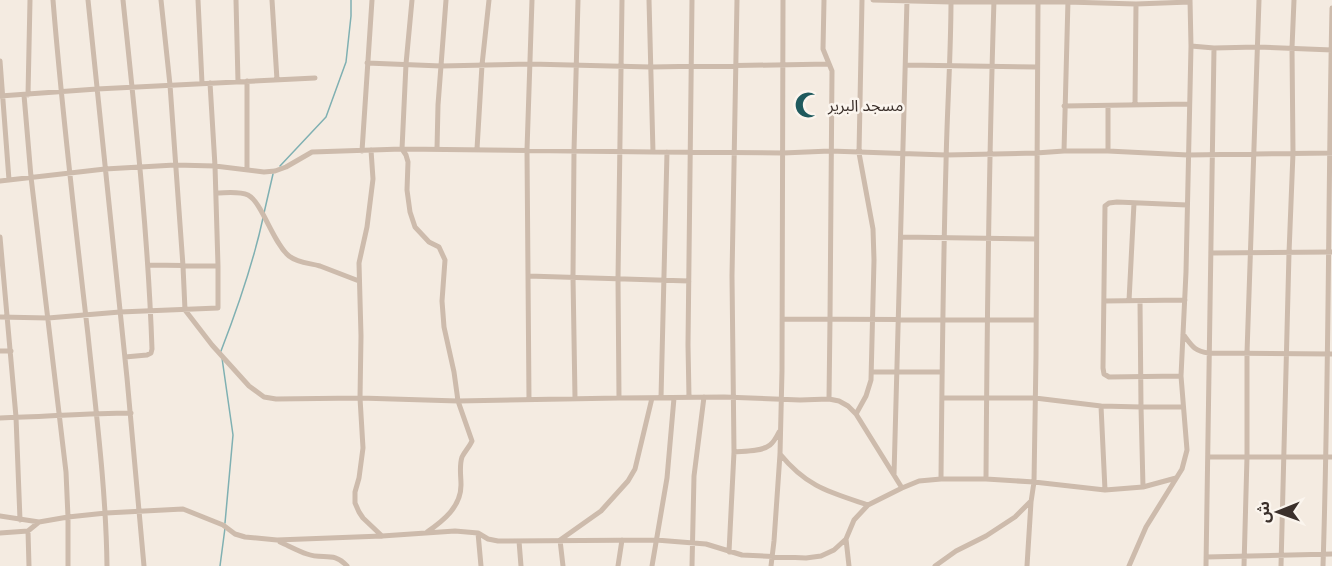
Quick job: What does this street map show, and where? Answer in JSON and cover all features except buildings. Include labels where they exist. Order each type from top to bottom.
[{"type":"street","points":[[30,0],[26,95],[31,177],[66,472],[68,566]]},
{"type":"street","points":[[53,0],[60,93],[106,513],[107,566]]},
{"type":"street","points":[[88,0],[131,413],[144,566]]},
{"type":"street","points":[[123,0],[141,167],[152,350],[151,353],[125,357]]},
{"type":"street","points":[[161,0],[170,85],[184,310],[249,386],[264,397],[458,401],[704,397],[829,399],[839,401],[856,414],[902,488]]},
{"type":"street","points":[[198,0],[202,83]]},
{"type":"street","points":[[236,0],[238,82]]},
{"type":"street","points":[[272,0],[276,80]]},
{"type":"street","points":[[362,151],[372,0]]},
{"type":"street","points":[[412,0],[402,149],[408,162],[407,190],[415,227],[429,242],[439,248],[445,260],[442,301],[444,327],[458,401],[472,441],[463,456],[459,498],[451,513],[425,533]]},
{"type":"street","points":[[437,149],[438,97],[446,0]]},
{"type":"street","points":[[477,149],[489,0]]},
{"type":"street","points":[[529,400],[527,150],[532,0]]},
{"type":"street","points":[[575,398],[573,277],[575,65],[578,0]]},
{"type":"street","points":[[619,398],[618,279],[622,0]]},
{"type":"street","points":[[649,0],[653,152]]},
{"type":"street","points":[[689,398],[692,0]]},
{"type":"street","points":[[729,552],[734,452],[732,276],[737,0]]},
{"type":"street","points":[[771,566],[780,454],[783,0]]},
{"type":"street","points":[[824,0],[823,49],[832,71],[829,399]]},
{"type":"street","points":[[856,414],[866,396],[872,372],[874,260],[873,229],[860,153],[862,0]]},
{"type":"street","points":[[873,0],[1067,1],[1136,4],[1190,1],[1190,104],[1181,376],[1187,450],[1182,468],[1146,526],[1129,566]]},
{"type":"street","points":[[894,476],[907,0]]},
{"type":"street","points":[[1244,566],[1247,353],[1259,0]]},
{"type":"street","points":[[1281,566],[1293,153],[1294,0]]},
{"type":"street","points":[[941,479],[944,238],[951,66],[951,1]]},
{"type":"street","points":[[986,479],[988,238],[994,1]]},
{"type":"street","points":[[1027,566],[1034,482],[1038,1]]},
{"type":"street","points":[[1064,151],[1067,1]]},
{"type":"street","points":[[1135,105],[1136,4]]},
{"type":"street","points":[[1323,566],[1329,457],[1332,8]]},
{"type":"street","points":[[1191,46],[1331,50]]},
{"type":"street","points":[[1206,566],[1214,48]]},
{"type":"street","points":[[0,61],[9,180]]},
{"type":"street","points":[[367,63],[441,66],[530,64],[651,67],[829,64]]},
{"type":"street","points":[[906,65],[1037,67]]},
{"type":"street","points":[[1,96],[315,78]]},
{"type":"street","points":[[247,81],[247,170]]},
{"type":"street","points":[[0,317],[48,318],[151,310],[218,308],[219,266],[210,83]]},
{"type":"street","points":[[1064,106],[1190,104]]},
{"type":"street","points":[[1108,106],[1108,151]]},
{"type":"street","points":[[0,181],[105,169],[175,165],[215,166],[264,172],[275,171],[312,152],[402,149],[735,153],[830,151],[946,155],[1064,151],[1188,155],[1330,153]]},
{"type":"street","points":[[371,150],[373,179],[358,281],[363,448],[355,503],[363,519],[382,536]]},
{"type":"street","points":[[661,398],[667,152]]},
{"type":"street","points":[[216,193],[247,194],[252,197],[288,255],[300,262],[358,281]]},
{"type":"street","points":[[1181,376],[1141,378],[1109,377],[1104,374],[1105,206],[1117,202],[1187,206]]},
{"type":"street","points":[[1129,301],[1134,203]]},
{"type":"street","points":[[0,237],[16,417],[20,520]]},
{"type":"street","points":[[901,237],[1036,239]]},
{"type":"street","points":[[1211,253],[1331,252]]},
{"type":"street","points":[[148,265],[219,266]]},
{"type":"street","points":[[528,276],[689,281]]},
{"type":"street","points":[[1104,301],[1185,300]]},
{"type":"street","points":[[1140,301],[1143,488]]},
{"type":"street","points":[[782,319],[1036,320]]},
{"type":"street","points":[[1183,334],[1195,349],[1209,353],[1330,354]]},
{"type":"street","points":[[0,351],[11,351]]},
{"type":"street","points":[[872,372],[942,372]]},
{"type":"street","points":[[692,566],[694,476],[704,397]]},
{"type":"street","points":[[560,540],[601,511],[635,469],[652,398]]},
{"type":"street","points":[[652,566],[668,478],[674,398]]},
{"type":"street","points":[[942,398],[1035,398],[1101,406],[1183,406]]},
{"type":"street","points":[[1101,406],[1106,490]]},
{"type":"street","points":[[0,418],[131,413]]},
{"type":"street","points":[[734,452],[765,448],[780,431]]},
{"type":"street","points":[[780,454],[790,467],[811,483],[868,505]]},
{"type":"street","points":[[1208,457],[1329,457]]},
{"type":"street","points":[[0,516],[39,522],[68,516],[183,508],[223,525],[241,536],[278,540],[455,531],[478,533],[488,539],[498,541],[656,540],[706,544],[741,555],[806,558],[821,556],[834,550],[846,539],[854,520],[868,505],[919,481],[986,479],[1106,490],[1143,488],[1176,478]]},
{"type":"street","points":[[935,566],[956,551],[986,536],[1015,517],[1031,502]]},
{"type":"street","points":[[0,533],[28,531],[39,522]]},
{"type":"street","points":[[28,531],[29,566]]},
{"type":"street","points":[[478,533],[481,566]]},
{"type":"street","points":[[846,539],[849,566]]},
{"type":"street","points":[[278,540],[306,554],[329,555],[347,566]]},
{"type":"street","points":[[560,540],[563,566]]},
{"type":"street","points":[[618,566],[622,540]]},
{"type":"street","points":[[519,541],[521,566]]},
{"type":"street","points":[[1206,557],[1332,554]]},
{"type":"street","points":[[806,558],[807,566]]},
{"type":"waterway","points":[[280,166],[326,117],[346,62],[351,0]]},
{"type":"waterway","points":[[264,213],[273,174]]},
{"type":"waterway","points":[[221,351],[245,285],[263,218]]},
{"type":"waterway","points":[[222,358],[233,435],[225,523]]},
{"type":"waterway","points":[[220,566],[225,528]]},
{"type":"place","name":"مسجد البرير","points":[[808,105]]}]
